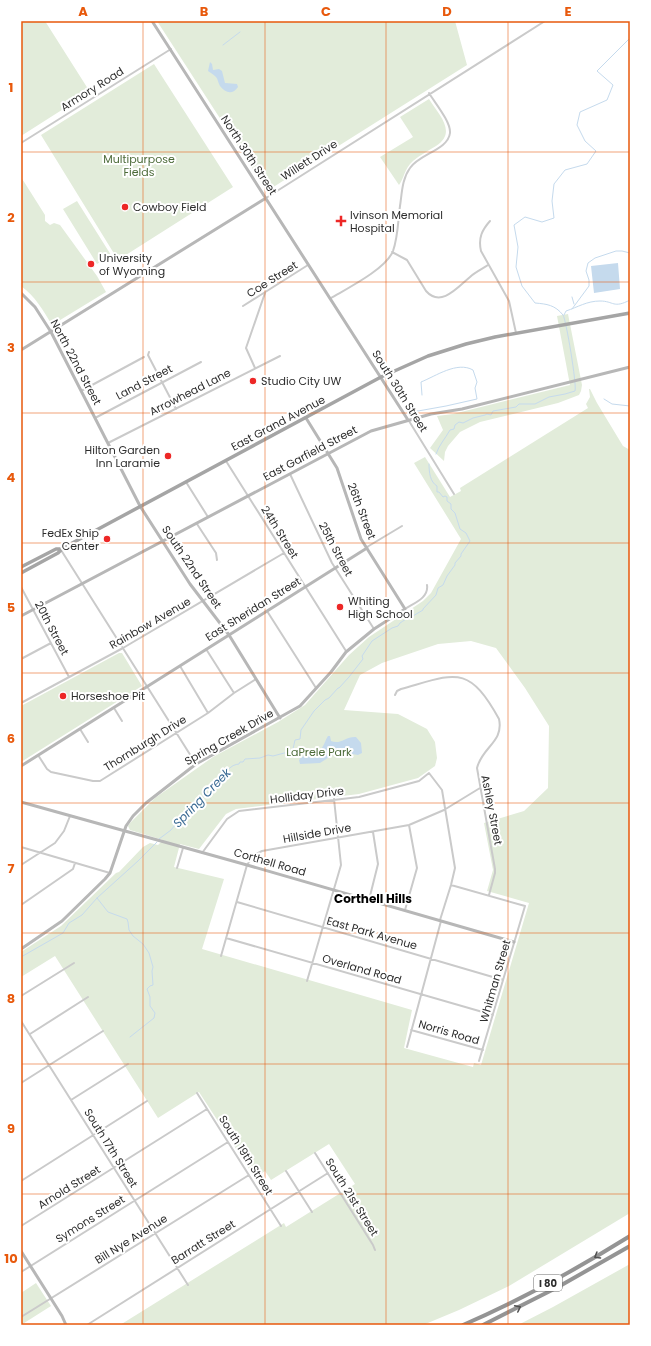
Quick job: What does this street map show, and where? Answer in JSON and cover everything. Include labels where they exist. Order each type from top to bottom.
[{"type":"highway","name":"I 80","points":[[463,1325],[565,1274],[630,1236]]},
{"type":"highway","name":"I 80","points":[[483,1325],[558,1287],[630,1246]]},
{"type":"main road","name":"East Grand Avenue","points":[[21,573],[58,553],[61,549],[140,506],[381,377],[405,366],[452,348],[481,340],[629,313]]},
{"type":"main road","name":"East Grand Avenue","points":[[21,567],[56,549],[61,549]]},
{"type":"street","name":"North 30th Street","points":[[152,21],[331,298]]},
{"type":"street","name":"Willett Drive","points":[[21,350],[266,198],[429,93],[545,21]]},
{"type":"street","name":"Armory Road","points":[[21,143],[171,49]]},
{"type":"street","points":[[331,298],[387,261],[392,252],[396,237],[404,179],[409,169],[418,159],[444,144],[449,137],[449,125],[429,93]]},
{"type":"street","points":[[490,221],[483,230],[480,239],[481,251],[509,301],[516,334]]},
{"type":"street","points":[[392,252],[407,260],[426,291],[436,298],[447,295],[476,272],[488,265]]},
{"type":"street","name":"Coe Street","points":[[243,306],[309,265]]},
{"type":"street","name":"North 22nd Street","points":[[21,293],[35,307],[51,332],[108,444]]},
{"type":"street","points":[[255,368],[246,348],[265,293]]},
{"type":"street","name":"South 30th Street","points":[[331,298],[454,494]]},
{"type":"street","points":[[629,313],[630,322]]},
{"type":"street","points":[[149,352],[149,358],[176,409]]},
{"type":"street","name":"Arrowhead Lane","points":[[108,444],[280,356]]},
{"type":"street","points":[[81,391],[144,357]]},
{"type":"street","name":"Land Street","points":[[95,418],[201,362]]},
{"type":"street","name":"East Garfield Street","points":[[21,616],[209,518],[371,431],[430,414],[462,409],[630,368]]},
{"type":"street","name":"26th Street","points":[[306,418],[337,468],[361,539],[405,609]]},
{"type":"street","name":"South 22nd Street","points":[[108,444],[140,506],[190,584],[229,635],[280,718]]},
{"type":"street","name":"24th Street","points":[[226,460],[346,652]]},
{"type":"street","name":"25th Street","points":[[290,474],[335,568],[374,629]]},
{"type":"street","points":[[186,482],[209,518]]},
{"type":"street","points":[[197,524],[216,553],[217,560]]},
{"type":"street","name":"East Sheridan Street","points":[[21,766],[402,526]]},
{"type":"street","points":[[61,549],[196,764]]},
{"type":"street","name":"Rainbow Avenue","points":[[21,703],[123,648],[284,553]]},
{"type":"street","name":"Spring Creek Drive","points":[[21,949],[62,921],[110,873],[124,831],[129,821],[146,803],[196,764],[300,706],[331,672],[346,652],[374,629],[424,596],[427,592],[427,585]]},
{"type":"street","name":"20th Street","points":[[21,587],[69,677]]},
{"type":"street","points":[[267,611],[316,688]]},
{"type":"street","points":[[21,659],[51,643]]},
{"type":"street","points":[[206,649],[234,693]]},
{"type":"street","points":[[179,666],[208,713]]},
{"type":"street","name":"Ashley Street","points":[[395,695],[397,691],[401,689],[450,676],[467,679],[477,687],[496,714],[500,725],[499,735],[478,760],[477,773],[495,869],[489,895]]},
{"type":"street","name":"Thornburgh Drive","points":[[38,755],[47,769],[51,772],[96,782],[177,733],[256,679]]},
{"type":"street","points":[[114,708],[122,721]]},
{"type":"street","points":[[80,729],[88,742]]},
{"type":"street","name":"Holliday Drive","points":[[202,853],[227,819],[238,811],[359,797],[419,781],[429,773],[442,790],[444,810]]},
{"type":"street","name":"Hillside Drive","points":[[247,865],[254,855],[262,851],[409,825],[444,810],[480,788]]},
{"type":"street","points":[[307,981],[341,865],[334,800]]},
{"type":"street","name":"Corthell Road","points":[[21,802],[514,942]]},
{"type":"street","points":[[407,1046],[455,868],[444,810]]},
{"type":"street","points":[[21,865],[55,843],[64,831],[70,816]]},
{"type":"street","points":[[404,910],[417,868],[409,825]]},
{"type":"street","points":[[369,900],[378,864],[373,832]]},
{"type":"street","points":[[21,847],[110,873]]},
{"type":"street","points":[[177,868],[182,848]]},
{"type":"street","points":[[21,905],[73,870],[76,863]]},
{"type":"street","points":[[221,956],[247,865]]},
{"type":"street","points":[[451,884],[489,895]]},
{"type":"street","name":"Whitman Street","points":[[480,1061],[525,906],[489,895]]},
{"type":"street","name":"East Park Avenue","points":[[237,902],[503,980]]},
{"type":"street","name":"Overland Road","points":[[226,938],[493,1016]]},
{"type":"street","points":[[21,996],[74,963]]},
{"type":"street","points":[[30,1034],[88,997]]},
{"type":"street","name":"South 17th Street","points":[[21,1020],[188,1285]]},
{"type":"street","name":"Norris Road","points":[[411,1030],[483,1050]]},
{"type":"street","points":[[21,1083],[104,1031]]},
{"type":"street","points":[[71,1100],[128,1064]]},
{"type":"street","name":"South 19th Street","points":[[197,1093],[281,1226]]},
{"type":"street","points":[[21,1181],[147,1101]]},
{"type":"street","name":"Arnold Street","points":[[21,1226],[207,1109]]},
{"type":"street","name":"Symons Street","points":[[21,1272],[228,1142]]},
{"type":"street","name":"South 21st Street","points":[[315,1153],[375,1250]]},
{"type":"street","points":[[286,1171],[312,1212]]},
{"type":"street","name":"Barratt Street","points":[[87,1325],[328,1173]]},
{"type":"street","name":"Bill Nye Avenue","points":[[21,1318],[249,1175]]},
{"type":"street","points":[[21,1251],[62,1316],[66,1325]]},
{"type":"green space","points":[[21,21],[45,21],[90,92],[21,136]]},
{"type":"green space","points":[[157,21],[455,21],[467,65],[267,191]]},
{"type":"green space","name":"Multipurpose Fields","points":[[154,64],[233,187],[118,260],[41,135]]},
{"type":"green space","points":[[429,99],[444,123],[446,129],[445,135],[442,141],[436,146],[418,157],[410,164],[399,185],[380,157],[413,137],[400,117]]},
{"type":"green space","points":[[21,177],[45,215],[45,221],[50,225],[54,223],[60,225],[97,276],[106,292],[52,325],[35,299],[21,286]]},
{"type":"green space","points":[[77,201],[111,255],[97,264],[63,209]]},
{"type":"green space","points":[[568,314],[582,385],[579,395],[558,403],[480,422],[460,432],[448,446],[445,452],[444,461],[430,448],[443,430],[437,416],[453,414],[570,385],[557,316]]},
{"type":"green space","name":"LaPrele Park","points":[[589,389],[623,446],[630,450],[630,1213],[509,1286],[459,1310],[423,1325],[120,1325],[284,1223],[286,1227],[355,1184],[329,1144],[271,1180],[265,1171],[255,1178],[199,1092],[158,1118],[55,956],[21,977],[21,952],[61,926],[116,873],[119,872],[143,847],[150,843],[158,845],[163,840],[130,830],[128,826],[155,798],[213,757],[278,722],[305,705],[349,655],[369,637],[423,601],[431,593],[461,539],[414,463],[425,457],[450,497],[461,491],[460,488],[588,408],[586,404],[590,397]],"holes":[[[471,641],[496,648],[525,688],[549,726],[548,788],[524,811],[484,823],[493,870],[487,891],[529,903],[481,1065],[474,1063],[473,1067],[404,1048],[412,1010],[202,949],[224,879],[174,867],[180,844],[199,849],[226,814],[236,809],[359,794],[418,778],[435,766],[437,758],[435,742],[427,729],[398,714],[344,710],[360,675],[382,663],[438,644]]]},
{"type":"green space","points":[[119,653],[122,653],[142,686],[21,762],[21,706]]},
{"type":"green space","points":[[630,1264],[630,1325],[518,1325],[553,1307]]},
{"type":"green space","points":[[36,1283],[51,1306],[21,1325],[21,1293]]},
{"type":"water","points":[[210,62],[213,70],[219,69],[222,71],[225,83],[237,84],[238,87],[236,90],[227,92],[219,85],[216,77],[208,71]]},
{"type":"water","points":[[618,263],[620,289],[594,293],[591,266]]},
{"type":"water","points":[[328,736],[330,736],[331,741],[335,742],[356,737],[361,743],[362,753],[358,755],[340,752],[320,763],[300,764],[299,760],[301,758],[321,749]]},
{"type":"waterway","points":[[223,45],[240,32]]},
{"type":"waterway","name":"Spring Creek","points":[[436,454],[450,430],[454,429],[455,425],[459,422],[463,423],[473,418],[487,414],[491,415],[493,411],[516,407],[519,404],[535,404],[549,397],[575,391],[571,352],[563,315],[557,309],[535,303],[522,286],[516,267],[518,247],[514,225],[525,217],[542,222],[554,218],[552,201],[554,184],[565,170],[587,164],[596,151],[585,141],[577,125],[580,112],[607,100],[613,85],[597,71],[630,38]]},
{"type":"waterway","points":[[572,309],[589,286],[586,271],[588,263],[595,258],[616,251],[630,253]]},
{"type":"waterway","points":[[572,297],[574,304]]},
{"type":"waterway","points":[[564,315],[566,311],[591,302],[605,301],[620,304],[630,300]]},
{"type":"waterway","points":[[412,410],[418,411],[477,399],[475,388],[477,382],[473,370],[460,367],[453,368],[421,382],[422,395]]},
{"type":"waterway","points":[[604,399],[612,404],[630,406]]},
{"type":"waterway","name":"Spring Creek","points":[[159,839],[171,830],[200,799],[209,793],[211,788],[217,784],[217,781],[222,776],[225,776],[232,766],[243,762],[245,759],[260,758],[268,755],[273,756],[293,749],[295,740],[300,739],[301,730],[314,711],[349,677],[363,659],[362,656],[372,641],[392,628],[398,626],[411,615],[413,616],[423,610],[436,595],[438,588],[443,585],[447,576],[470,541],[466,533],[460,529],[455,513],[451,509],[451,504],[447,501],[447,497],[443,497],[439,492],[437,492],[437,486],[430,476],[429,464]]},
{"type":"waterway","points":[[286,753],[300,758]]},
{"type":"waterway","name":"Spring Creek","points":[[21,957],[63,933],[69,923],[82,915],[97,898],[157,842]]},
{"type":"waterway","points":[[97,898],[108,912],[127,919],[129,930],[133,936],[143,944],[149,953],[153,967],[153,985],[147,989],[150,997],[150,1006],[155,1013],[154,1018],[130,1037]]},
{"type":"place","name":"Cowboy Field","points":[[125,207]]},
{"type":"place","name":"Ivinson Memorial Hospital","points":[[341,221]]},
{"type":"place","name":"University of Wyoming","points":[[91,264]]},
{"type":"place","name":"Studio City UW","points":[[253,381]]},
{"type":"place","name":"Hilton Garden Inn Laramie","points":[[168,456]]},
{"type":"place","name":"FedEx Ship Center","points":[[107,539]]},
{"type":"place","name":"Whiting High School","points":[[340,607]]},
{"type":"place","name":"Horseshoe Pit","points":[[63,696]]},
{"type":"district","name":"Corthell Hills","points":[[373,899]]}]
